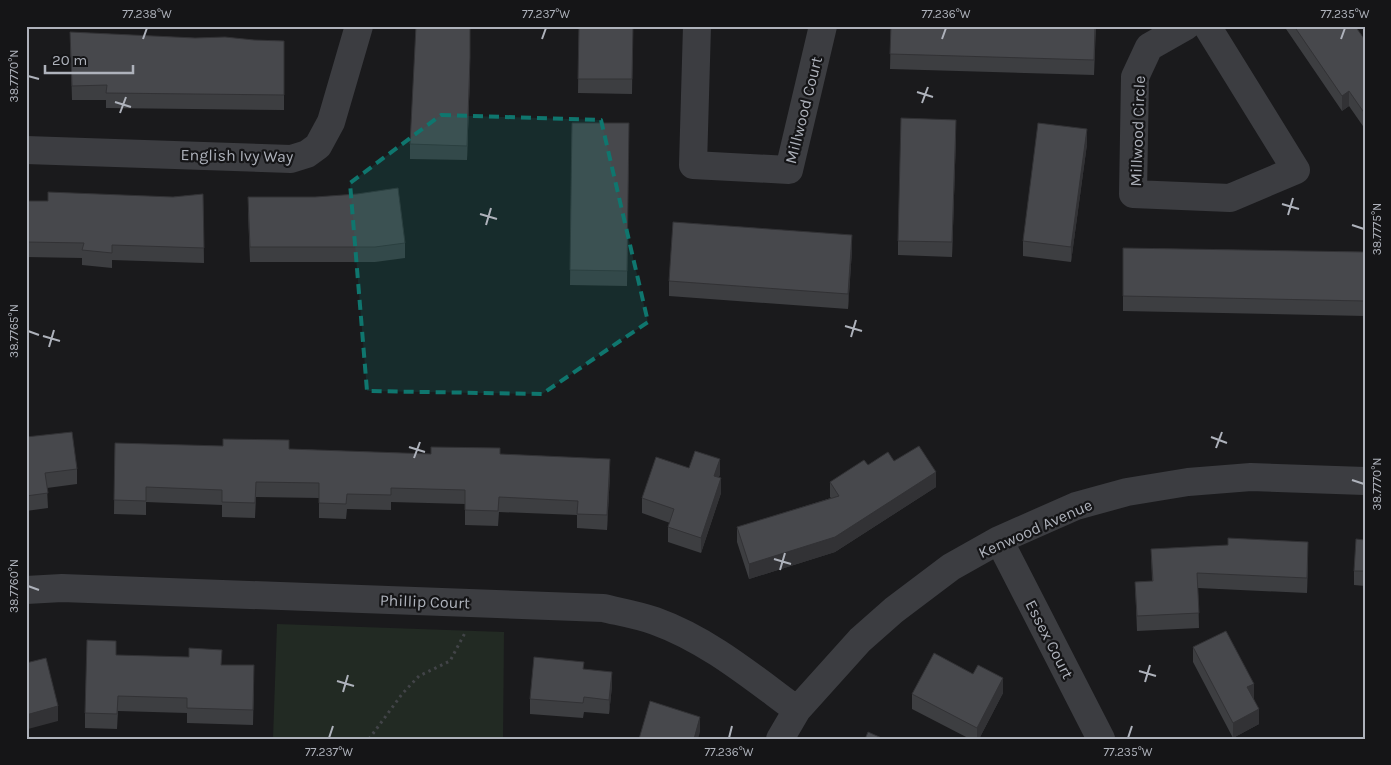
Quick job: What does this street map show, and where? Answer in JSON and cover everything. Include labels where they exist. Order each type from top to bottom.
[{"type":"street","name":"English Ivy Way","points":[[26,150],[291,159],[307,154],[318,146],[331,122],[359,26]]},
{"type":"street","name":"Millwood Court","points":[[697,26],[693,166],[790,170],[823,26]]},
{"type":"street","name":"Millwood Circle","points":[[1186,26],[1149,47],[1135,77],[1133,194],[1230,198],[1296,170],[1207,26]]},
{"type":"street","name":"Kenwood Avenue","points":[[780,739],[797,710],[860,640],[894,610],[951,567],[999,540],[1076,506],[1127,492],[1188,482],[1252,478],[1365,481]]},
{"type":"street","name":"Essex Court","points":[[999,540],[1101,739]]},
{"type":"street","name":"Phillip Court","points":[[26,590],[62,588],[603,608],[654,620],[691,637],[724,656],[797,710]]},
{"type":"path","points":[[369,739],[402,694],[420,676],[450,661],[480,603]]},
{"type":"highlighted area","points":[[441,115],[601,120],[648,322],[542,394],[367,391],[350,183]]},
{"type":"shaded area","points":[[277,624],[504,632],[503,739],[273,739]]},
{"type":"building","points":[[416,26],[470,26],[467,146],[410,144]]},
{"type":"building","points":[[579,26],[633,26],[632,79],[578,79]]},
{"type":"building","points":[[891,26],[1095,26],[1094,60],[890,54]]},
{"type":"building","points":[[1294,26],[1355,26],[1365,40],[1365,114],[1349,91],[1342,96]]},
{"type":"building","points":[[70,32],[195,38],[225,37],[284,41],[284,95],[106,93],[107,85],[72,86]]},
{"type":"building","points":[[901,118],[956,120],[952,242],[898,241]]},
{"type":"building","points":[[572,123],[629,123],[627,271],[570,270]]},
{"type":"building","points":[[1038,123],[1087,129],[1071,247],[1023,241]]},
{"type":"building","points":[[398,188],[405,243],[375,247],[250,247],[248,197],[315,197],[357,194]]},
{"type":"building","points":[[48,192],[173,197],[203,194],[204,248],[112,245],[112,253],[82,250],[84,243],[26,242],[26,201],[48,201]]},
{"type":"building","points":[[673,222],[852,235],[848,294],[669,281]]},
{"type":"building","points":[[1123,248],[1365,252],[1365,301],[1123,296]]},
{"type":"building","points":[[72,432],[77,469],[45,473],[48,493],[26,496],[26,437]]},
{"type":"building","points":[[223,439],[289,440],[289,449],[431,454],[431,447],[500,448],[500,454],[610,459],[607,515],[577,514],[578,501],[499,497],[498,511],[465,510],[465,490],[391,488],[391,495],[347,494],[346,504],[319,503],[319,483],[256,482],[255,503],[222,502],[222,490],[146,487],[146,501],[114,500],[115,443],[223,446]]},
{"type":"building","points":[[919,446],[936,472],[835,537],[749,564],[737,527],[839,496],[830,482],[864,460],[868,465],[888,452],[894,461]]},
{"type":"building","points":[[695,451],[720,459],[714,476],[721,478],[701,538],[668,527],[674,509],[642,498],[656,457],[689,468]]},
{"type":"building","points":[[1228,538],[1308,542],[1307,578],[1197,573],[1199,613],[1137,616],[1135,582],[1153,581],[1151,549],[1228,545]]},
{"type":"building","points":[[1356,539],[1365,540],[1365,571],[1354,571]]},
{"type":"building","points":[[1226,631],[1254,684],[1247,687],[1259,709],[1233,723],[1193,647]]},
{"type":"building","points":[[87,640],[116,641],[116,655],[189,657],[189,648],[222,650],[221,665],[254,665],[253,710],[187,708],[187,698],[118,696],[117,714],[85,713]]},
{"type":"building","points":[[934,653],[973,674],[978,665],[1003,678],[977,728],[912,694]]},
{"type":"building","points":[[534,657],[584,662],[583,669],[612,672],[609,700],[584,697],[583,703],[530,699]]},
{"type":"building","points":[[46,658],[58,706],[26,715],[26,663]]},
{"type":"building","points":[[650,701],[700,717],[694,739],[639,739]]},
{"type":"building","points":[[868,732],[884,739],[865,739]]}]
